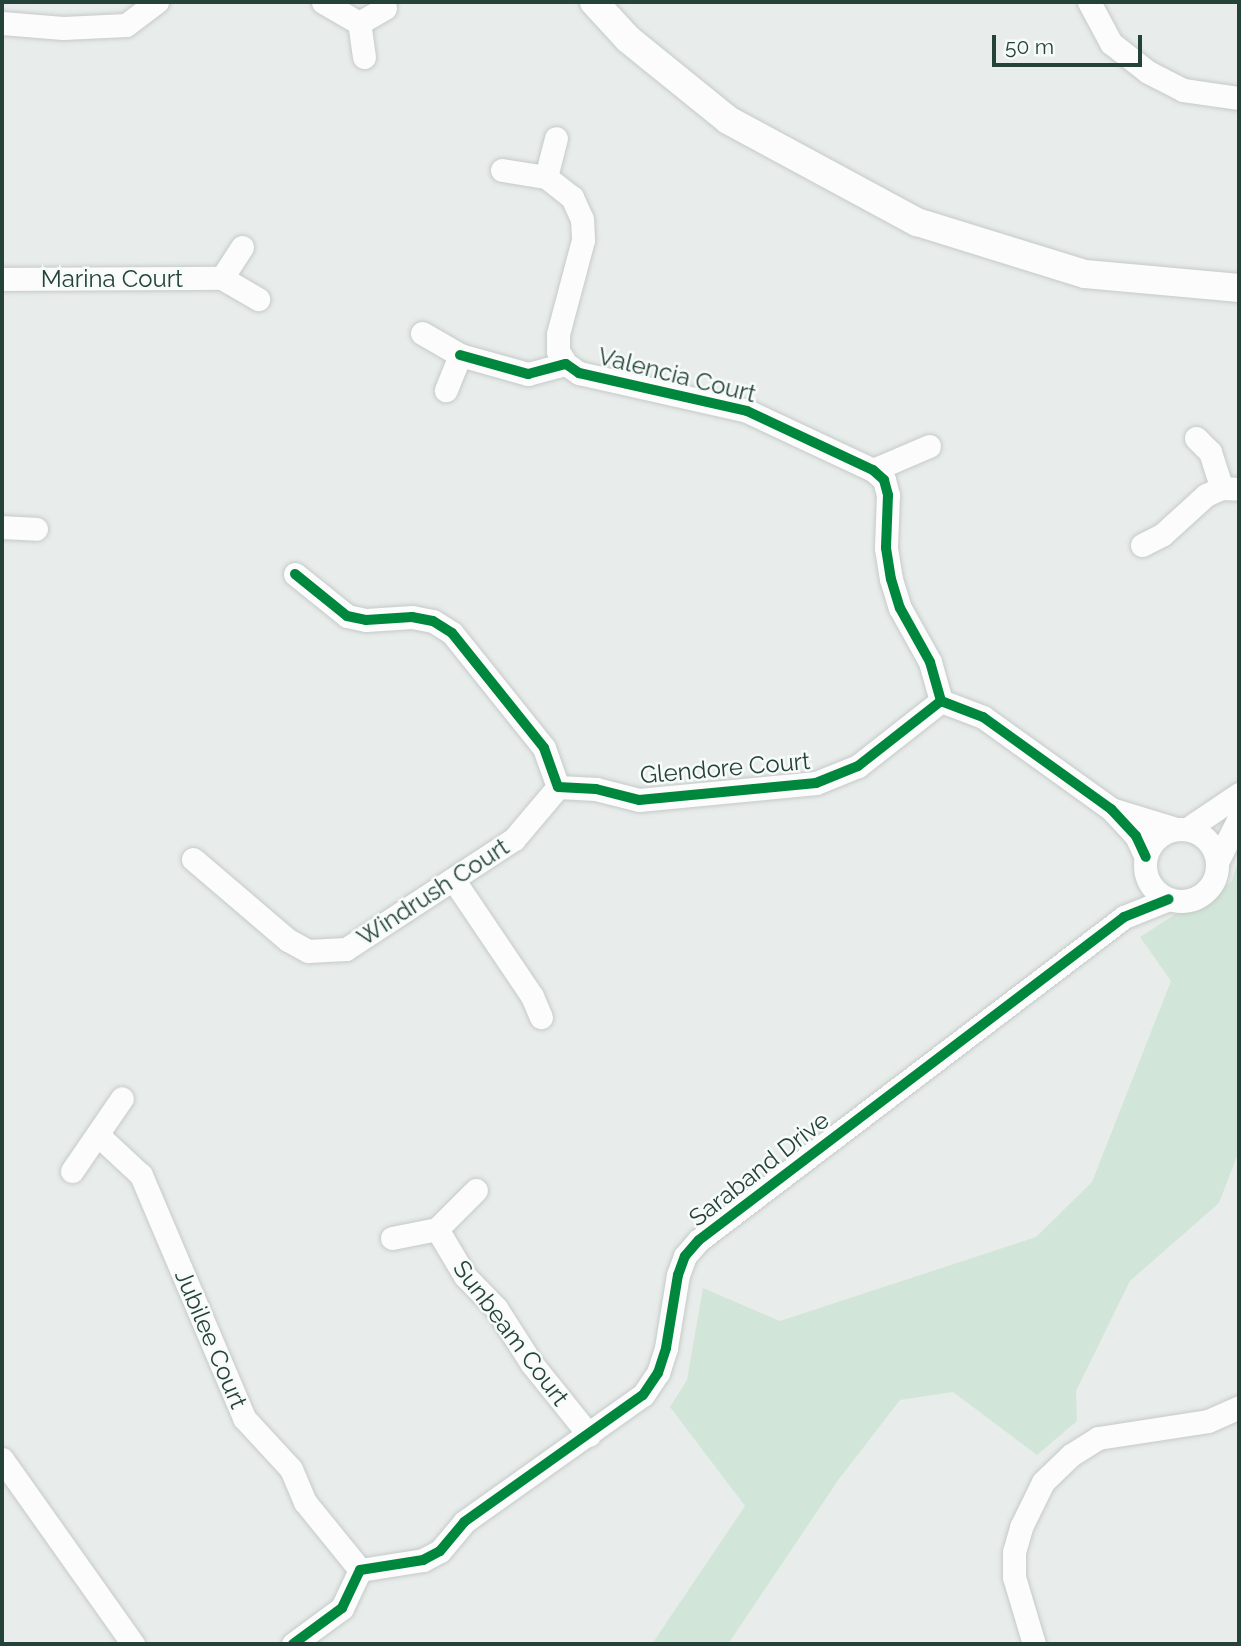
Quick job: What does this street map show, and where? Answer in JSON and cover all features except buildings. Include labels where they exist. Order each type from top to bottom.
[{"type":"street","points":[[2,23],[63,28],[127,25],[157,2]]},
{"type":"street","points":[[323,2],[359,23]]},
{"type":"street","points":[[594,2],[628,39],[728,120],[918,222],[1084,274],[1239,288]]},
{"type":"street","points":[[1089,2],[1111,43],[1148,72],[1183,90],[1239,98]]},
{"type":"street","points":[[359,23],[385,8]]},
{"type":"street","points":[[359,23],[363,57]]},
{"type":"street","points":[[546,177],[556,138]]},
{"type":"street","points":[[502,170],[546,177],[572,197],[583,219],[583,240],[558,334],[558,351],[566,364]]},
{"type":"street","points":[[242,247],[222,278],[258,299]]},
{"type":"street","name":"Marina Court","points":[[2,279],[222,278]]},
{"type":"street","name":"Valencia Court","points":[[422,333],[460,355],[528,374],[566,364],[579,373],[747,411],[873,471]]},
{"type":"street","points":[[446,390],[460,355]]},
{"type":"street","points":[[1142,545],[1162,536],[1206,495],[1231,488],[1210,452],[1196,438]]},
{"type":"street","points":[[929,446],[873,471],[884,480],[888,495],[886,548],[891,579],[900,608],[930,662],[941,701],[983,717],[1111,809],[1136,836],[1151,885],[1169,899],[1181,901],[1203,894],[1212,885],[1217,862],[1239,818]]},
{"type":"street","points":[[2,527],[36,529]]},
{"type":"street","points":[[295,575],[347,616],[366,620],[412,617],[433,621],[452,633],[544,748],[558,787]]},
{"type":"street","name":"Glendore Court","points":[[558,787],[596,789],[639,800],[816,783],[859,766],[941,701]]},
{"type":"street","name":"Windrush Court","points":[[193,859],[288,940],[308,951],[325,953],[346,949],[514,839],[558,787]]},
{"type":"street","points":[[1146,866],[1157,838],[1181,829],[1239,794]]},
{"type":"street","points":[[1111,809],[1181,829],[1208,840],[1217,862]]},
{"type":"street","name":"Saraband Drive","points":[[1124,917],[1146,866]]},
{"type":"street","points":[[453,879],[532,996],[541,1017]]},
{"type":"street","name":"Saraband Drive","points":[[360,1570],[423,1560],[440,1551],[464,1522],[643,1395],[658,1373],[678,1276],[685,1256],[699,1240],[1124,917],[1169,899]]},
{"type":"street","points":[[72,1171],[99,1136],[122,1098]]},
{"type":"street","name":"Jubilee Court","points":[[99,1136],[141,1174],[244,1418],[291,1469],[305,1502],[360,1570]]},
{"type":"street","points":[[392,1238],[436,1229],[476,1189]]},
{"type":"street","name":"Sunbeam Court","points":[[436,1229],[465,1276],[496,1308],[532,1364],[589,1435]]},
{"type":"street","points":[[1034,1644],[1014,1577],[1014,1552],[1021,1527],[1044,1482],[1071,1455],[1098,1438],[1208,1421],[1239,1407]]},
{"type":"street","points":[[2,1459],[132,1644]]},
{"type":"street","points":[[293,1644],[342,1608],[360,1570]]},
{"type":"green space","points":[[1239,858],[1239,1151],[1219,1203],[1130,1281],[1076,1391],[1077,1421],[1037,1455],[953,1392],[900,1400],[839,1479],[728,1644],[652,1644],[745,1506],[670,1407],[687,1380],[703,1288],[780,1321],[1036,1237],[1092,1182],[1171,981],[1140,937],[1177,913],[1198,911],[1232,881]]},
{"type":"cycle path","points":[[460,355],[528,374],[566,364],[579,373],[747,411],[873,470],[884,480],[888,495],[886,548],[891,579],[900,608],[930,662],[941,701],[983,717],[1111,809],[1136,836],[1146,857]]},
{"type":"cycle path","points":[[295,574],[347,616],[366,620],[412,617],[433,621],[452,633],[544,748],[558,787],[596,789],[639,800],[816,783],[858,766],[941,701]]},
{"type":"cycle path","points":[[293,1644],[342,1608],[360,1570],[423,1560],[440,1551],[464,1522],[643,1395],[658,1373],[666,1348],[678,1275],[685,1256],[699,1240],[1124,917],[1169,899]]}]
